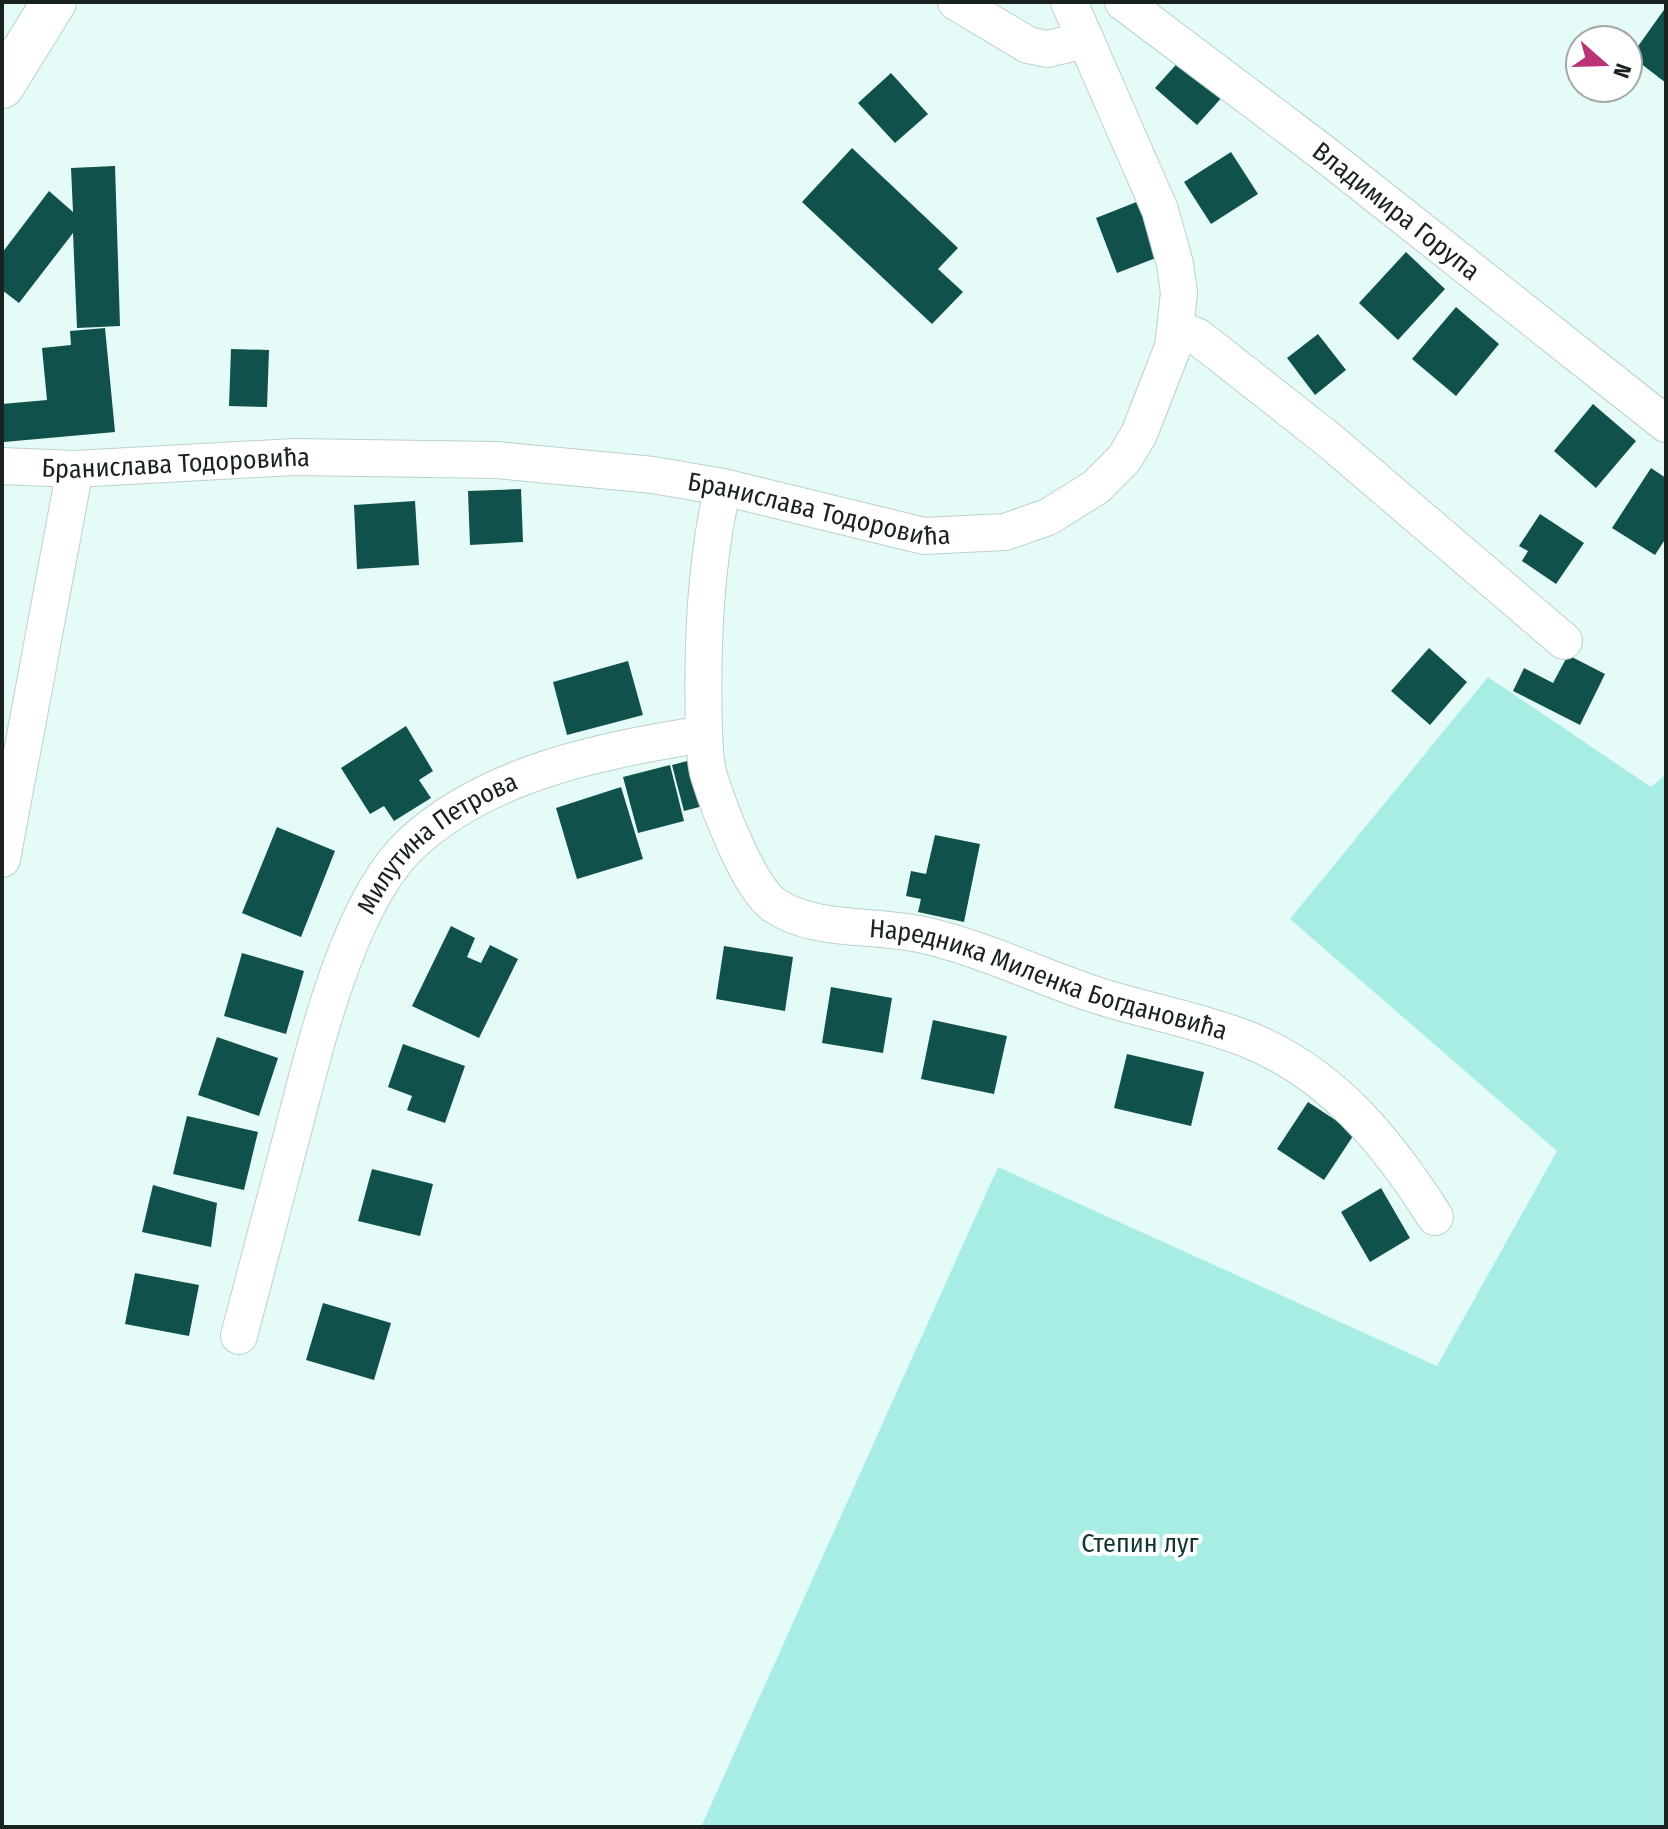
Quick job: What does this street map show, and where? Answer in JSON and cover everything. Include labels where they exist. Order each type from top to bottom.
[{"type":"main road","points":[[2,86],[54,2]]},
{"type":"street","points":[[956,2],[1028,45],[1047,49],[1086,40]]},
{"type":"street","name":"Бранислава Тодоровића","points":[[2,466],[75,469],[294,457],[497,460],[653,475],[723,487],[924,536],[979,536],[1026,526],[1066,508],[1096,487],[1124,459],[1154,400],[1177,328],[1179,293],[1168,234],[1069,2]]},
{"type":"street","name":"Владимира Горупа","points":[[1123,2],[1322,152],[1666,424]]},
{"type":"street","points":[[1177,328],[1198,337],[1329,440],[1564,641]]},
{"type":"street","points":[[2,859],[75,469]]},
{"type":"street","points":[[704,734],[702,669],[712,531],[723,487]]},
{"type":"street","name":"Наредника Миленка Богдановића","points":[[704,734],[709,775],[725,817],[760,890],[773,904],[825,922],[930,936],[1121,1003],[1226,1032],[1276,1053],[1347,1103],[1400,1165],[1435,1217]]},
{"type":"street","name":"Милутина Петрова","points":[[239,1336],[323,1018],[345,956],[395,862],[413,842],[438,824],[500,788],[588,756],[704,734]]},
{"type":"green space","name":"Степин луг","points":[[1488,677],[1651,787],[1666,774],[1666,1827],[701,1827],[998,1167],[1437,1366],[1557,1151],[1290,919]]},
{"type":"building","points":[[1666,7],[1666,83],[1644,66],[1644,38]]},
{"type":"building","points":[[1183,57],[1225,94],[1197,125],[1155,88]]},
{"type":"building","points":[[891,73],[928,114],[895,143],[858,103]]},
{"type":"building","points":[[852,148],[958,248],[938,269],[963,292],[932,324],[802,202]]},
{"type":"building","points":[[1231,152],[1258,194],[1211,224],[1184,182]]},
{"type":"building","points":[[115,166],[120,326],[77,328],[73,233],[19,303],[2,290],[2,253],[49,191],[73,212],[71,168]]},
{"type":"building","points":[[1139,201],[1161,256],[1117,273],[1096,218]]},
{"type":"building","points":[[1406,252],[1445,289],[1398,340],[1359,303]]},
{"type":"building","points":[[1456,307],[1499,344],[1456,396],[1412,359]]},
{"type":"building","points":[[105,328],[115,432],[4,442],[2,404],[47,400],[42,348],[71,345],[70,331]]},
{"type":"building","points":[[1318,334],[1346,370],[1315,395],[1287,358]]},
{"type":"building","points":[[231,349],[269,350],[267,407],[229,406]]},
{"type":"building","points":[[1593,404],[1636,441],[1596,488],[1554,451]]},
{"type":"building","points":[[1651,468],[1666,478],[1666,538],[1655,555],[1612,528]]},
{"type":"building","points":[[521,489],[523,542],[470,545],[468,491]]},
{"type":"building","points":[[415,501],[419,565],[357,569],[354,505]]},
{"type":"building","points":[[1540,514],[1584,543],[1556,584],[1522,561],[1528,551],[1519,546]]},
{"type":"building","points":[[1429,648],[1467,682],[1430,725],[1391,691]]},
{"type":"building","points":[[1568,655],[1605,674],[1580,725],[1513,691],[1524,668],[1553,683]]},
{"type":"building","points":[[628,661],[643,715],[567,735],[553,682]]},
{"type":"building","points":[[406,726],[433,771],[419,780],[431,798],[394,821],[384,806],[370,814],[341,768]]},
{"type":"building","points":[[691,760],[703,806],[684,811],[672,765]]},
{"type":"building","points":[[670,765],[684,821],[638,833],[623,777]]},
{"type":"building","points":[[621,787],[643,859],[577,879],[556,808]]},
{"type":"building","points":[[277,827],[335,851],[301,937],[242,913]]},
{"type":"building","points":[[935,835],[980,844],[964,922],[918,912],[921,899],[906,896],[911,871],[926,874]]},
{"type":"building","points":[[451,926],[475,938],[467,957],[481,963],[490,945],[518,959],[479,1038],[412,1006]]},
{"type":"building","points":[[724,946],[793,957],[785,1011],[716,999]]},
{"type":"building","points":[[242,953],[304,971],[286,1034],[224,1016]]},
{"type":"building","points":[[831,987],[892,998],[883,1053],[822,1043]]},
{"type":"building","points":[[933,1020],[1007,1036],[994,1094],[921,1079]]},
{"type":"building","points":[[217,1037],[278,1058],[259,1116],[198,1095]]},
{"type":"building","points":[[403,1044],[465,1066],[445,1123],[407,1110],[412,1096],[388,1087]]},
{"type":"building","points":[[1127,1054],[1204,1072],[1191,1126],[1114,1108]]},
{"type":"building","points":[[1308,1102],[1355,1133],[1324,1180],[1277,1149]]},
{"type":"building","points":[[187,1116],[258,1132],[244,1190],[173,1174]]},
{"type":"building","points":[[372,1169],[433,1184],[420,1236],[358,1221]]},
{"type":"building","points":[[153,1185],[217,1203],[211,1247],[142,1232]]},
{"type":"building","points":[[1381,1188],[1410,1238],[1370,1262],[1341,1212]]},
{"type":"building","points":[[135,1273],[199,1285],[189,1336],[125,1324]]},
{"type":"building","points":[[323,1303],[391,1323],[374,1380],[306,1360]]}]
